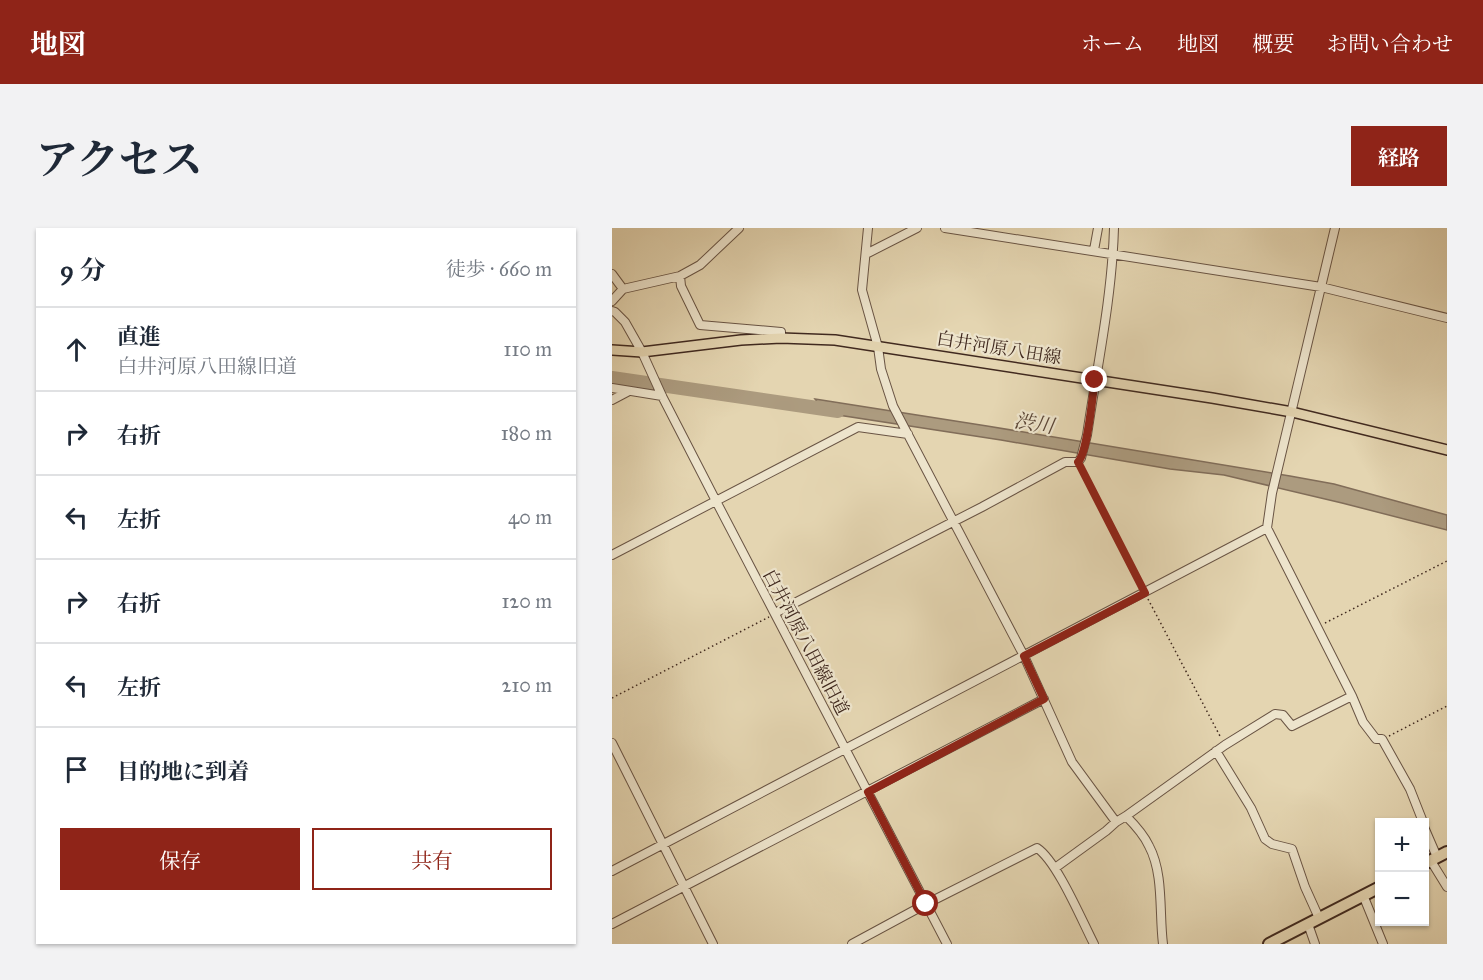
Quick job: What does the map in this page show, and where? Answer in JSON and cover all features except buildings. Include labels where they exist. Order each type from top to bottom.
[{"type":"highway","points":[[1269,944],[1375,889]]},
{"type":"main road","name":"白井河原八田線","points":[[612,350],[642,352],[741,340],[781,338],[835,340],[1292,412],[1447,450]]},
{"type":"street","points":[[612,301],[623,290],[680,276],[700,265],[739,228]]},
{"type":"street","points":[[868,228],[862,290],[878,347],[881,369],[893,406],[1024,656],[1072,762],[1116,822]]},
{"type":"street","points":[[866,254],[917,228]]},
{"type":"street","points":[[945,228],[1321,287],[1447,318]]},
{"type":"street","points":[[1094,250],[1098,228]]},
{"type":"street","points":[[775,613],[1065,462],[1080,460],[1087,435],[1109,292],[1114,228]]},
{"type":"street","points":[[1335,228],[1272,493],[1267,528],[1366,728],[1376,739],[1382,739],[1410,789],[1421,818]]},
{"type":"street","points":[[612,273],[623,290]]},
{"type":"street","points":[[680,276],[681,286],[700,325],[781,332],[781,338]]},
{"type":"street","name":"白井河原八田線旧道","points":[[612,311],[626,322],[642,352],[716,501],[947,944]]},
{"type":"street","points":[[612,388],[661,394]]},
{"type":"street","points":[[612,400],[629,391]]},
{"type":"street","points":[[612,555],[858,427],[905,431]]},
{"type":"street","points":[[612,871],[1267,528]]},
{"type":"street","points":[[1055,868],[1216,751],[1275,714],[1284,715],[1292,726],[1352,696]]},
{"type":"street","points":[[612,924],[1044,699]]},
{"type":"street","points":[[612,743],[713,944]]},
{"type":"street","points":[[1216,751],[1251,808],[1265,839],[1272,844],[1292,849],[1319,918]]},
{"type":"street","points":[[1126,816],[1149,844],[1152,853],[1159,885],[1163,944]]},
{"type":"street","points":[[1429,839],[1447,887]]},
{"type":"street","points":[[852,944],[1037,848],[1055,868],[1094,944]]},
{"type":"street","points":[[1363,895],[1383,944]]},
{"type":"street","points":[[1308,924],[1315,944]]},
{"type":"path","points":[[1080,460],[1145,593],[1225,745]]},
{"type":"path","points":[[1318,627],[1447,561]]},
{"type":"path","points":[[612,698],[775,613]]},
{"type":"path","points":[[1382,739],[1447,706]]},
{"type":"shaded area","points":[[815,399],[1334,484],[1447,515],[1447,530],[1224,475],[1170,469],[825,413]]},
{"type":"waterway","name":"渋川","points":[[612,378],[838,411]]},
{"type":"route","points":[[926,904],[868,792],[1044,699],[1024,656],[1145,593],[1078,462],[1087,435],[1095,380]]}]
